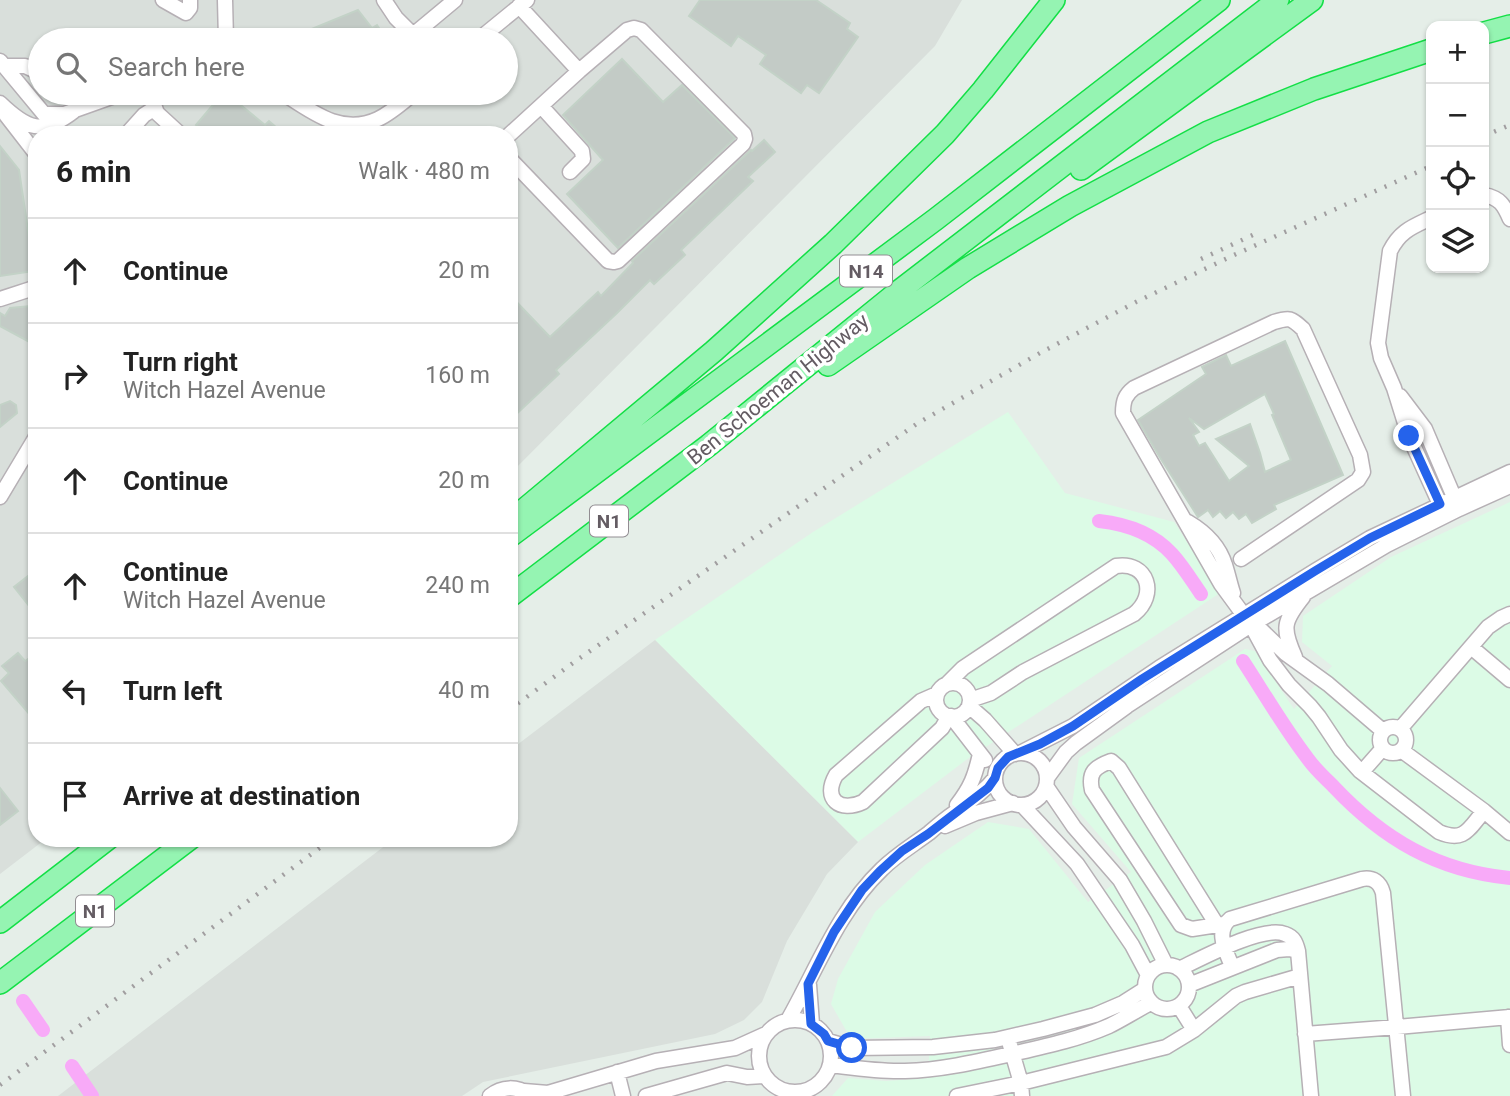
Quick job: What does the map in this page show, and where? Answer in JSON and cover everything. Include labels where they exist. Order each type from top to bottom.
[{"type":"highway","points":[[1014,52],[1042,0]]},
{"type":"highway","points":[[518,514],[714,351],[833,244],[945,134],[1054,0]]},
{"type":"highway","name":"Ben Schoeman Highway","points":[[518,530],[925,227],[1219,0]]},
{"type":"highway","name":"Ben Schoeman Highway","points":[[518,590],[709,445],[899,291],[1278,0]]},
{"type":"highway","points":[[899,291],[997,230],[1312,0]]},
{"type":"highway","points":[[1489,32],[1510,26]]},
{"type":"highway","points":[[709,445],[968,268],[1070,206],[1208,132],[1314,89],[1426,52]]},
{"type":"highway","name":"N1","points":[[0,922],[97,847]]},
{"type":"highway","name":"N1","points":[[0,983],[179,847]]},
{"type":"street","points":[[163,0],[187,13],[190,0]]},
{"type":"street","points":[[225,0],[226,28]]},
{"type":"street","points":[[384,0],[406,28]]},
{"type":"street","points":[[426,28],[455,0]]},
{"type":"street","points":[[493,28],[523,3],[579,72]]},
{"type":"street","points":[[518,127],[627,30],[634,28],[641,30],[744,134],[745,139],[743,144],[614,262],[608,261],[518,167]]},
{"type":"street","points":[[2,63],[28,67]]},
{"type":"street","points":[[2,63],[28,102]]},
{"type":"street","points":[[0,105],[16,119],[29,125],[43,125],[90,105]]},
{"type":"street","points":[[0,105],[28,143]]},
{"type":"street","points":[[30,105],[43,125]]},
{"type":"street","points":[[154,105],[157,113],[171,126]]},
{"type":"street","points":[[301,105],[331,122],[348,126]]},
{"type":"street","points":[[362,126],[381,118],[398,105]]},
{"type":"street","points":[[541,106],[582,151],[583,159],[570,172]]},
{"type":"street","points":[[134,126],[155,108]]},
{"type":"street","points":[[1489,196],[1504,206],[1510,219]]},
{"type":"street","points":[[1426,220],[1405,230],[1390,251],[1378,343],[1409,436],[1443,510]]},
{"type":"street","points":[[0,299],[28,290]]},
{"type":"street","points":[[1241,559],[1358,480],[1363,472],[1360,455],[1303,329],[1293,320],[1286,318],[1134,388],[1123,402],[1123,413],[1221,584],[1249,619],[1285,653],[1328,684],[1383,731]]},
{"type":"street","points":[[1394,388],[1425,429],[1457,503]]},
{"type":"street","points":[[0,497],[28,459]]},
{"type":"street","points":[[788,1020],[834,932],[862,890],[902,851],[988,788],[996,777],[998,768],[1008,757],[1073,726],[1142,679],[1311,588],[1510,472]]},
{"type":"street","points":[[1457,503],[1510,486]]},
{"type":"street","points":[[928,834],[976,813],[1017,804],[1030,804],[1037,800],[1066,752],[1076,743],[1249,619],[1370,538],[1443,510]]},
{"type":"street","points":[[1126,564],[1135,567],[1147,583],[1146,601],[1134,614],[970,703],[962,714],[944,714],[937,705],[942,689],[963,668],[1116,566],[1126,564]]},
{"type":"street","points":[[1300,664],[1287,638],[1286,627],[1293,609],[1311,588]]},
{"type":"street","points":[[1400,729],[1488,627],[1510,614]]},
{"type":"street","points":[[1249,619],[1270,660],[1319,717],[1341,750],[1363,772],[1439,832],[1449,836],[1459,837],[1484,811]]},
{"type":"street","points":[[1471,647],[1510,680]]},
{"type":"street","points":[[1289,685],[1300,664]]},
{"type":"street","points":[[958,683],[969,695],[970,703],[1017,753],[1028,754],[1042,763],[1047,782],[1074,827],[1120,880],[1173,967],[1187,978],[1187,997],[1179,1006],[1164,1009],[1148,989],[1132,945],[1077,864],[1017,804],[1006,800],[1000,794],[996,777],[950,716],[942,728],[863,802],[845,807],[837,803],[831,794],[831,784],[836,775],[921,701],[958,683]]},
{"type":"street","points":[[1401,750],[1405,741],[1400,729],[1391,727],[1383,731],[1380,740],[1384,748],[1392,752],[1401,750],[1510,833]]},
{"type":"street","points":[[1363,772],[1384,748]]},
{"type":"street","points":[[944,820],[971,785],[980,754]]},
{"type":"street","points":[[1232,967],[1220,925],[1119,768],[1111,761],[1099,765],[1090,780],[1092,790],[1181,925],[1192,929],[1220,925],[1235,917],[1362,879],[1374,880],[1380,885],[1383,893],[1403,1096]]},
{"type":"street","points":[[1111,912],[1132,900]]},
{"type":"street","points":[[830,1065],[867,1070],[936,1069],[1049,1046],[1110,1025],[1148,989],[1159,966],[1173,967],[1240,941],[1282,932],[1294,939],[1298,951],[1311,1096]]},
{"type":"street","points":[[1189,985],[1277,950],[1298,951]]},
{"type":"street","points":[[957,1096],[1022,1089],[1166,1047],[1194,1030],[1236,996],[1300,976]]},
{"type":"street","points":[[808,984],[811,1024]]},
{"type":"street","points":[[828,1041],[852,1048],[907,1048],[1007,1037],[1094,1015],[1148,989]]},
{"type":"street","points":[[1179,1006],[1194,1030]]},
{"type":"street","points":[[1306,1034],[1509,1017],[1510,1045]]},
{"type":"street","points":[[490,1096],[504,1088],[514,1088],[528,1094],[548,1093],[656,1060],[735,1048],[788,1020],[804,1021],[824,1034],[831,1053],[826,1075],[807,1093],[781,1093],[765,1076],[760,1066],[760,1044],[765,1034]]},
{"type":"street","points":[[1007,1037],[1022,1089]]},
{"type":"street","points":[[962,1044],[966,1063]]},
{"type":"street","points":[[907,1048],[908,1071]]},
{"type":"street","points":[[617,1072],[623,1096]]},
{"type":"street","points":[[646,1096],[727,1073],[747,1077],[765,1076]]},
{"type":"shaded area","points":[[0,0],[962,0],[935,46],[518,466],[518,126],[28,126],[28,847],[35,847],[0,874]]},
{"type":"shaded area","points":[[1008,412],[1065,493],[1174,522],[1220,593],[966,760],[858,842],[655,640],[813,532]]},
{"type":"shaded area","points":[[1510,502],[1510,1096],[832,1096],[848,1078],[886,1081],[928,1078],[930,1036],[851,1039],[831,1004],[838,979],[875,912],[925,865],[988,822],[1029,829],[1088,902],[1131,872],[1072,804],[1079,758],[1245,649],[1255,651],[1294,709],[1332,666],[1302,642],[1303,616],[1391,557]]},
{"type":"shaded area","points":[[655,640],[858,842],[827,874],[787,941],[762,1002],[744,1020],[715,1034],[483,1082],[462,1096],[58,1096],[383,847],[518,847],[518,744]]},
{"type":"building","points":[[700,0],[816,0],[850,23],[847,29],[858,37],[819,93],[807,85],[801,93],[760,64],[766,55],[738,36],[731,46],[689,16]]},
{"type":"building","points":[[358,10],[372,28],[314,28]]},
{"type":"building","points":[[622,59],[663,102],[682,85],[735,138],[618,248],[567,194],[603,160],[563,115]]},
{"type":"building","points":[[213,105],[241,105],[265,125],[269,121],[275,126],[197,126]]},
{"type":"building","points":[[764,140],[775,152],[748,177],[753,181],[681,250],[685,255],[654,284],[650,280],[556,370],[559,374],[518,413],[518,303],[550,337],[598,292],[601,296],[632,261]]},
{"type":"building","points":[[0,146],[19,170],[28,231],[28,272],[0,276]]},
{"type":"building","points":[[28,306],[28,341],[0,326],[0,313],[5,316],[10,308]]},
{"type":"building","points":[[1285,341],[1343,475],[1274,505],[1276,509],[1252,523],[1246,514],[1239,519],[1233,512],[1226,518],[1220,511],[1213,517],[1208,510],[1198,517],[1138,420],[1206,374],[1202,367],[1226,355],[1231,366]],"holes":[[[1265,394],[1274,414],[1272,415],[1291,460],[1265,472],[1250,424],[1216,439],[1249,466],[1229,481],[1205,443],[1199,446],[1193,435],[1199,432],[1189,418],[1204,429]]]},
{"type":"building","points":[[10,401],[16,405],[17,413],[0,427],[0,405]]},
{"type":"building","points":[[28,576],[28,605],[14,587]]},
{"type":"building","points":[[18,653],[25,661],[28,659],[28,712],[1,681],[9,673],[2,666]]},
{"type":"building","points":[[0,788],[18,811],[0,825]]},
{"type":"waterway","points":[[1099,521],[1129,527],[1156,540],[1176,559],[1201,594]]},
{"type":"waterway","points":[[1243,661],[1311,763],[1372,822],[1392,837],[1435,860],[1483,874],[1510,878]]},
{"type":"waterway","points":[[23,1001],[43,1030]]},
{"type":"waterway","points":[[72,1066],[92,1096]]},
{"type":"railway","points":[[1489,134],[1510,125]]},
{"type":"railway","points":[[518,703],[918,423],[1136,302],[1426,168]]},
{"type":"railway","points":[[1201,259],[1255,234]]},
{"type":"railway","points":[[0,1085],[321,847]]},
{"type":"route","points":[[852,1048],[828,1041],[824,1034],[811,1024],[808,984],[834,932],[862,890],[902,851],[988,788],[998,768],[1008,757],[1073,726],[1142,679],[1315,571],[1370,538],[1440,504],[1409,436]]}]
